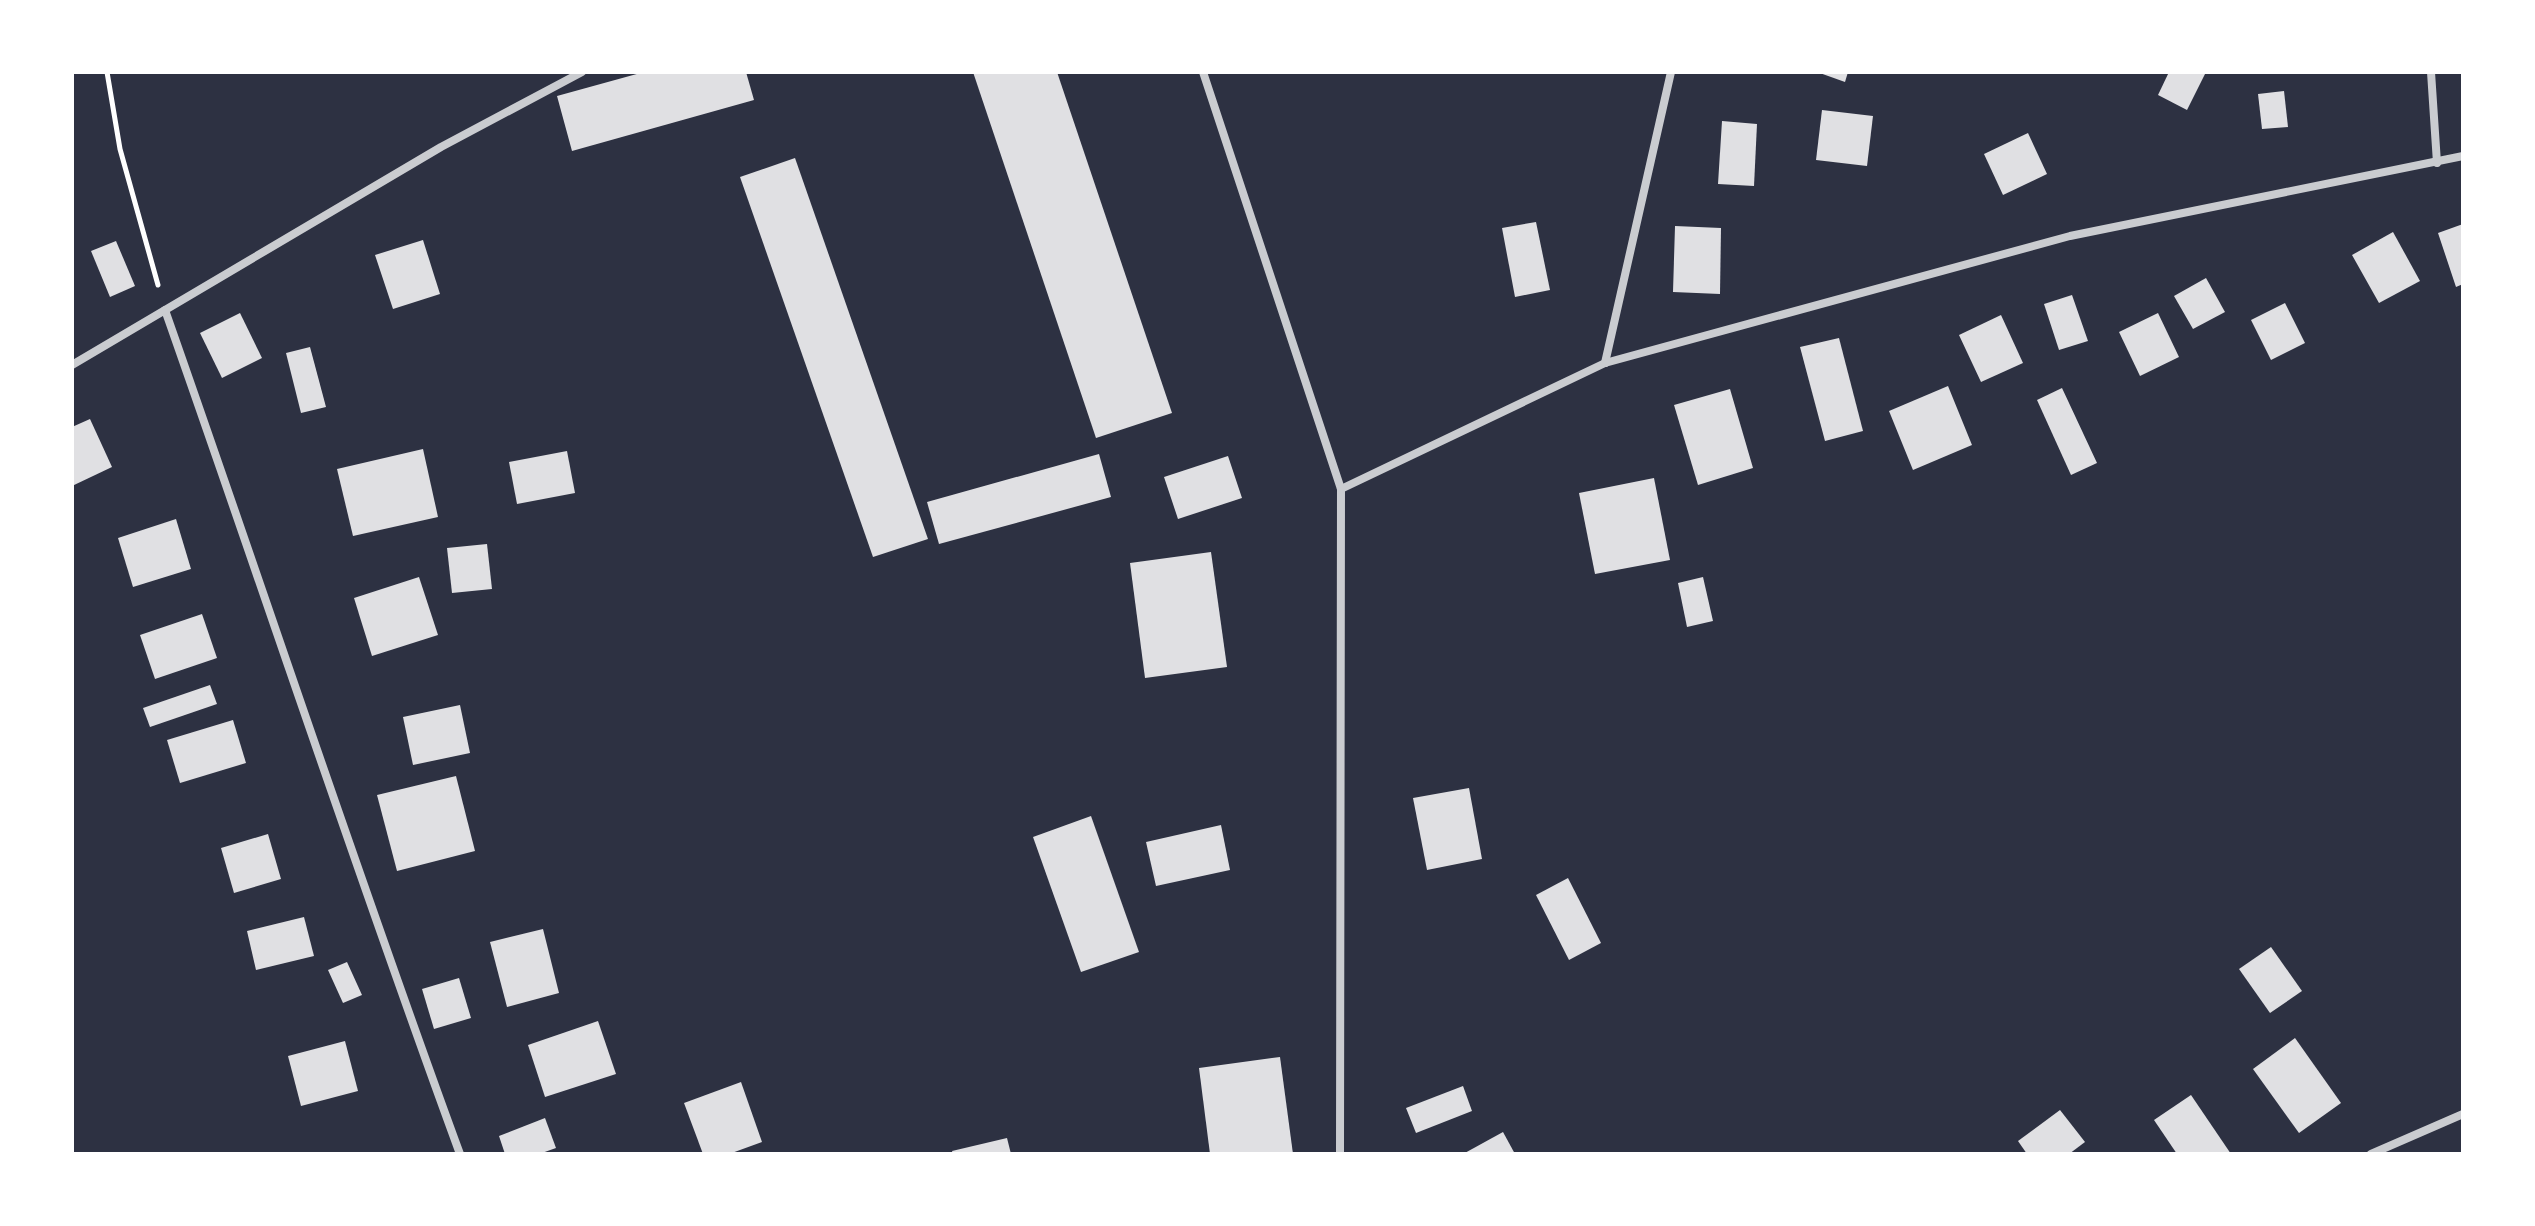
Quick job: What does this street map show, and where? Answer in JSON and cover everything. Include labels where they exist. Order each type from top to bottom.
[{"type":"street","points":[[72,365],[441,147],[582,72]]},
{"type":"street","points":[[1203,72],[1341,489],[1340,1154]]},
{"type":"street","points":[[1605,363],[1671,72]]},
{"type":"street","points":[[2431,72],[2437,163]]},
{"type":"street","points":[[1341,489],[1605,363],[2070,236],[2463,156]]},
{"type":"street","points":[[165,310],[264,589],[393,972],[460,1154]]},
{"type":"street","points":[[2371,1154],[2463,1114]]},
{"type":"path","points":[[107,72],[120,149],[165,310]]},
{"type":"building","points":[[644,72],[746,72],[754,100],[572,151],[557,96]]},
{"type":"building","points":[[973,72],[1057,72],[1172,413],[1096,438]]},
{"type":"building","points":[[1817,72],[1848,72],[1845,82]]},
{"type":"building","points":[[2169,72],[2206,72],[2187,110],[2158,95]]},
{"type":"building","points":[[2284,91],[2288,127],[2262,129],[2258,94]]},
{"type":"building","points":[[1822,110],[1873,116],[1867,166],[1816,160]]},
{"type":"building","points":[[1722,121],[1757,124],[1754,186],[1718,184]]},
{"type":"building","points":[[2028,133],[2047,174],[2003,195],[1984,154]]},
{"type":"building","points":[[795,158],[928,539],[873,557],[740,177]]},
{"type":"building","points":[[1536,222],[1550,290],[1515,297],[1502,228]]},
{"type":"building","points":[[2463,224],[2463,284],[2456,287],[2438,233]]},
{"type":"building","points":[[1675,226],[1721,228],[1720,294],[1673,292]]},
{"type":"building","points":[[2393,232],[2420,281],[2379,303],[2352,255]]},
{"type":"building","points":[[423,240],[440,294],[393,309],[375,255]]},
{"type":"building","points":[[116,241],[135,286],[110,297],[91,251]]},
{"type":"building","points":[[2206,278],[2225,312],[2193,329],[2174,296]]},
{"type":"building","points":[[2072,295],[2088,341],[2059,350],[2044,304]]},
{"type":"building","points":[[2285,303],[2305,343],[2271,360],[2251,320]]},
{"type":"building","points":[[240,313],[262,358],[222,378],[200,333]]},
{"type":"building","points":[[2158,313],[2179,357],[2140,376],[2119,332]]},
{"type":"building","points":[[2001,315],[2023,363],[1981,382],[1959,335]]},
{"type":"building","points":[[1839,338],[1863,431],[1825,441],[1800,347]]},
{"type":"building","points":[[310,347],[326,407],[301,413],[286,353]]},
{"type":"building","points":[[1948,386],[1972,445],[1913,470],[1889,411]]},
{"type":"building","points":[[2062,388],[2097,463],[2071,475],[2037,400]]},
{"type":"building","points":[[1730,389],[1753,468],[1698,485],[1674,405]]},
{"type":"building","points":[[90,419],[112,467],[72,486],[72,427]]},
{"type":"building","points":[[423,449],[438,517],[353,536],[337,469]]},
{"type":"building","points":[[567,451],[575,493],[517,504],[509,462]]},
{"type":"building","points":[[1099,454],[1111,497],[939,544],[927,502]]},
{"type":"building","points":[[1228,456],[1242,498],[1178,519],[1164,477]]},
{"type":"building","points":[[1654,478],[1670,560],[1595,574],[1579,493]]},
{"type":"building","points":[[176,519],[191,569],[133,587],[118,538]]},
{"type":"building","points":[[487,544],[492,589],[452,593],[447,548]]},
{"type":"building","points":[[1211,552],[1227,667],[1145,678],[1130,563]]},
{"type":"building","points":[[419,577],[438,635],[372,656],[354,598]]},
{"type":"building","points":[[1703,577],[1713,621],[1687,627],[1678,583]]},
{"type":"building","points":[[202,614],[217,658],[155,679],[140,635]]},
{"type":"building","points":[[210,685],[217,704],[150,727],[143,708]]},
{"type":"building","points":[[460,705],[470,753],[413,765],[403,717]]},
{"type":"building","points":[[233,720],[246,763],[180,783],[167,740]]},
{"type":"building","points":[[456,776],[475,851],[397,871],[377,795]]},
{"type":"building","points":[[1469,788],[1482,859],[1427,870],[1413,798]]},
{"type":"building","points":[[1091,816],[1139,952],[1081,972],[1033,837]]},
{"type":"building","points":[[1221,825],[1230,870],[1156,886],[1146,842]]},
{"type":"building","points":[[268,834],[281,879],[234,893],[221,848]]},
{"type":"building","points":[[1568,878],[1601,943],[1569,960],[1536,895]]},
{"type":"building","points":[[304,917],[314,956],[256,970],[247,931]]},
{"type":"building","points":[[543,929],[559,993],[507,1007],[490,942]]},
{"type":"building","points":[[2271,947],[2302,991],[2270,1013],[2239,969]]},
{"type":"building","points":[[347,962],[362,995],[343,1003],[328,970]]},
{"type":"building","points":[[459,978],[471,1018],[434,1029],[422,989]]},
{"type":"building","points":[[598,1021],[616,1074],[545,1097],[528,1045]]},
{"type":"building","points":[[2295,1038],[2341,1103],[2299,1133],[2253,1069]]},
{"type":"building","points":[[345,1041],[358,1091],[301,1106],[288,1056]]},
{"type":"building","points":[[1280,1057],[1293,1154],[1210,1154],[1199,1068]]},
{"type":"building","points":[[741,1082],[762,1142],[729,1154],[703,1154],[684,1103]]},
{"type":"building","points":[[1463,1086],[1472,1111],[1416,1133],[1406,1108]]},
{"type":"building","points":[[2191,1095],[2231,1154],[2177,1154],[2154,1120]]},
{"type":"building","points":[[2060,1110],[2085,1142],[2069,1154],[2027,1154],[2018,1141]]},
{"type":"building","points":[[545,1118],[556,1148],[539,1154],[505,1154],[499,1136]]},
{"type":"building","points":[[1503,1132],[1515,1154],[1463,1154]]},
{"type":"building","points":[[1007,1138],[1011,1154],[953,1154],[952,1151]]}]
